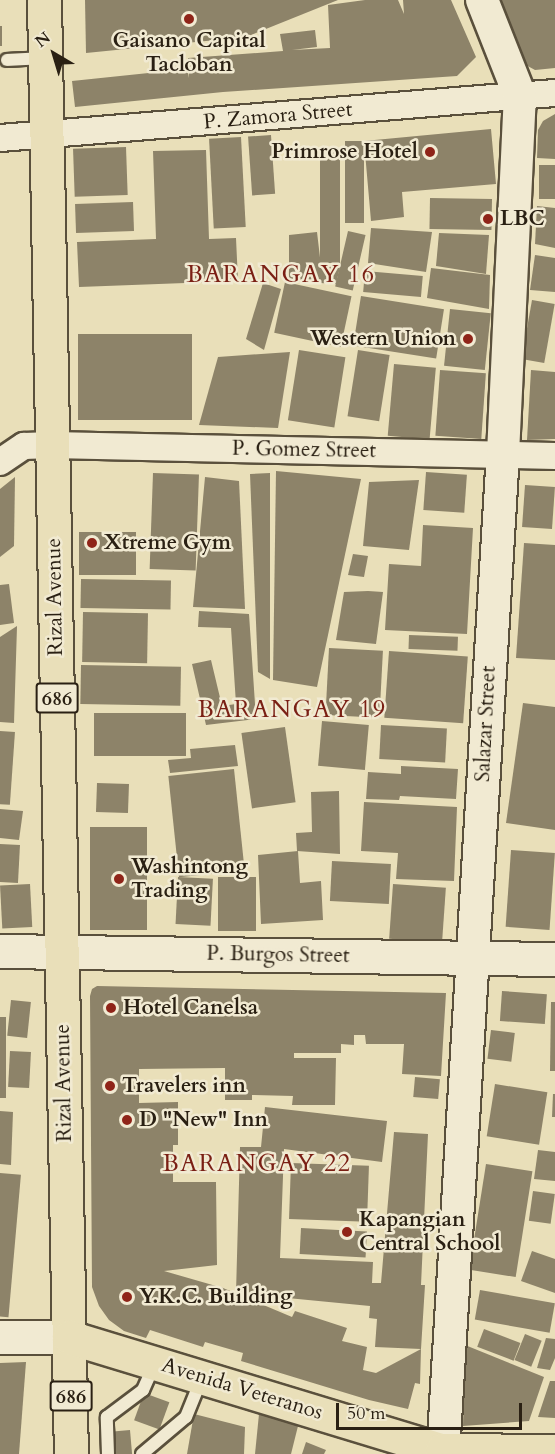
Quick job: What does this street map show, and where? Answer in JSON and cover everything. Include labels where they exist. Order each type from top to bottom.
[{"type":"main road","name":"Rizal Avenue","points":[[44,0],[69,1338]]},
{"type":"main road","name":"P. Burgos Street","points":[[0,951],[555,959]]},
{"type":"main road","points":[[68,1279],[81,1316],[106,1348]]},
{"type":"main road","name":"Avenida Veteranos","points":[[0,1336],[69,1338],[443,1452],[555,1451]]},
{"type":"main road","name":"686","points":[[69,1338],[71,1454]]},
{"type":"street","name":"Salazar Street","points":[[443,1452],[503,454],[520,96],[482,0]]},
{"type":"street","name":"P. Zamora Street","points":[[0,138],[555,93]]},
{"type":"street","name":"P. Gomez Street","points":[[0,462],[24,446],[52,445],[555,456]]},
{"type":"lane","points":[[7,60],[45,58]]},
{"type":"lane","points":[[108,1454],[107,1417],[143,1390],[155,1363]]},
{"type":"lane","points":[[142,1454],[186,1417],[202,1377]]},
{"type":"building","name":"Gaisano Capital Tacloban","points":[[85,0],[338,0],[246,37],[86,53]]},
{"type":"building","points":[[365,0],[398,0],[404,14],[403,0],[451,0],[476,57],[457,76],[223,92],[75,107],[72,81],[187,69],[189,78],[188,58],[283,51],[280,34],[315,30],[317,47],[292,50],[330,48],[328,5]]},
{"type":"building","points":[[496,0],[555,0],[555,68],[535,70],[524,64]]},
{"type":"building","points":[[0,26],[2,26],[2,46],[0,46]]},
{"type":"building","points":[[555,114],[555,159],[537,158],[538,130],[543,121]]},
{"type":"building","points":[[491,129],[496,184],[402,192],[404,217],[371,221],[364,141]]},
{"type":"building","points":[[271,135],[275,194],[252,195],[248,137]]},
{"type":"building","points":[[241,137],[246,227],[214,229],[209,139]]},
{"type":"building","points":[[345,141],[364,141],[364,223],[345,223]]},
{"type":"building","points":[[126,147],[128,195],[75,197],[73,149]]},
{"type":"building","points":[[320,148],[340,148],[340,263],[320,263]]},
{"type":"building","points":[[206,150],[209,239],[236,238],[238,281],[79,287],[77,242],[156,239],[153,151]]},
{"type":"building","points":[[539,165],[555,165],[555,199],[539,199]]},
{"type":"building","points":[[430,198],[492,199],[491,230],[429,229]]},
{"type":"building","points":[[133,202],[134,231],[76,233],[75,204]]},
{"type":"building","points":[[537,206],[555,208],[555,248],[535,244]]},
{"type":"building","points":[[371,228],[432,232],[426,272],[368,263]]},
{"type":"building","points":[[348,231],[366,235],[353,291],[335,287]]},
{"type":"building","points":[[317,232],[321,266],[340,267],[336,284],[289,281],[289,235]]},
{"type":"building","points":[[439,233],[489,235],[486,274],[436,266]]},
{"type":"building","points":[[535,255],[555,258],[555,292],[530,290]]},
{"type":"building","points":[[431,268],[490,275],[489,309],[427,298]]},
{"type":"building","points":[[365,271],[423,276],[421,297],[363,292]]},
{"type":"building","points":[[285,282],[352,296],[341,347],[274,333]]},
{"type":"building","points":[[263,283],[281,289],[264,350],[246,339]]},
{"type":"building","points":[[361,296],[444,309],[436,359],[353,345]]},
{"type":"building","points":[[532,300],[555,304],[544,363],[522,359]]},
{"type":"building","name":"Western Union","points":[[450,309],[491,313],[485,370],[444,366]]},
{"type":"building","points":[[78,334],[192,334],[192,420],[78,420]]},
{"type":"building","points":[[299,350],[345,357],[334,427],[288,420]]},
{"type":"building","points":[[358,350],[390,355],[379,421],[348,416]]},
{"type":"building","points":[[290,352],[278,428],[199,425],[218,357]]},
{"type":"building","points":[[394,364],[436,368],[430,439],[388,436]]},
{"type":"building","points":[[440,370],[486,373],[481,439],[435,436]]},
{"type":"building","points":[[531,370],[555,372],[555,439],[527,440]]},
{"type":"building","points":[[276,471],[361,479],[317,687],[273,680]]},
{"type":"building","points":[[426,472],[467,475],[464,513],[423,510]]},
{"type":"building","points":[[153,473],[199,475],[196,571],[150,569]]},
{"type":"building","points":[[270,473],[270,679],[258,672],[250,474]]},
{"type":"building","points":[[15,477],[14,546],[0,557],[0,489]]},
{"type":"building","points":[[205,477],[239,481],[245,609],[193,607]]},
{"type":"building","points":[[419,480],[409,550],[363,546],[369,482]]},
{"type":"building","points":[[525,485],[555,487],[552,529],[522,527]]},
{"type":"building","points":[[423,525],[473,528],[467,634],[385,630],[389,564],[421,566]]},
{"type":"building","points":[[79,532],[136,532],[136,575],[79,575]]},
{"type":"building","points":[[524,543],[555,545],[555,660],[516,658]]},
{"type":"building","points":[[353,554],[368,556],[364,577],[348,575]]},
{"type":"building","points":[[81,579],[171,581],[170,610],[80,608]]},
{"type":"building","points":[[9,584],[14,623],[0,625],[0,585]]},
{"type":"building","points":[[344,592],[383,592],[376,644],[336,640]]},
{"type":"building","points":[[199,611],[249,614],[256,719],[206,725],[192,664],[211,660],[222,706],[236,704],[231,628],[198,627]]},
{"type":"building","points":[[83,612],[148,613],[147,663],[82,662]]},
{"type":"building","points":[[17,626],[14,723],[0,722],[0,637]]},
{"type":"building","points":[[409,635],[458,637],[457,651],[409,649]]},
{"type":"building","points":[[329,648],[383,651],[379,718],[325,715]]},
{"type":"building","points":[[389,651],[468,657],[463,723],[384,718]]},
{"type":"building","points":[[81,665],[181,667],[180,706],[80,704]]},
{"type":"building","points":[[523,703],[555,707],[555,830],[506,823]]},
{"type":"building","points":[[94,713],[186,713],[186,756],[94,756]]},
{"type":"building","points":[[322,721],[369,725],[365,770],[318,766]]},
{"type":"building","points":[[381,725],[447,728],[445,762],[379,759]]},
{"type":"building","points":[[285,727],[296,802],[252,808],[241,733]]},
{"type":"building","points":[[0,731],[15,732],[10,805],[0,804]]},
{"type":"building","points":[[235,745],[238,766],[170,773],[168,760],[191,758],[190,749]]},
{"type":"building","points":[[401,766],[458,769],[456,799],[400,796],[399,800],[366,799],[368,772],[401,774]]},
{"type":"building","points":[[234,769],[245,870],[179,877],[168,776]]},
{"type":"building","points":[[97,783],[129,784],[128,813],[96,812]]},
{"type":"building","points":[[339,791],[340,854],[297,851],[296,833],[312,832],[311,792]]},
{"type":"building","points":[[364,802],[457,807],[454,881],[396,879],[398,853],[361,851]]},
{"type":"building","points":[[0,809],[23,811],[19,840],[0,838]]},
{"type":"building","name":"Washintong Trading","points":[[90,827],[147,827],[147,930],[90,930]]},
{"type":"building","points":[[0,844],[20,845],[18,883],[0,882]]},
{"type":"building","points":[[511,850],[555,853],[550,930],[506,927]]},
{"type":"building","points":[[298,851],[300,883],[321,881],[323,920],[261,924],[258,855]]},
{"type":"building","points":[[332,861],[391,864],[389,904],[330,901]]},
{"type":"building","points":[[178,877],[213,879],[210,926],[176,924]]},
{"type":"building","points":[[218,877],[256,877],[256,931],[218,931]]},
{"type":"building","points":[[30,884],[32,927],[2,929],[0,886]]},
{"type":"building","points":[[393,884],[446,888],[442,943],[389,939]]},
{"type":"building","points":[[97,986],[446,993],[441,1076],[402,1074],[404,1044],[366,1044],[365,1035],[354,1035],[354,1045],[341,1044],[341,1053],[294,1053],[294,1058],[336,1058],[335,1105],[292,1105],[293,1096],[252,1095],[252,1100],[225,1100],[225,1068],[139,1069],[139,1103],[178,1102],[178,1145],[173,1145],[173,1182],[216,1182],[217,1265],[164,1271],[223,1288],[292,1317],[295,1311],[347,1328],[342,1341],[367,1347],[363,1370],[376,1373],[421,1349],[420,1384],[415,1383],[408,1409],[369,1400],[241,1361],[243,1353],[205,1342],[203,1347],[150,1330],[146,1338],[124,1331],[109,1320],[99,1306],[92,1287],[90,996],[92,989]]},
{"type":"building","points":[[502,991],[547,994],[545,1024],[500,1021]]},
{"type":"building","points":[[11,1000],[31,1002],[27,1038],[7,1036]]},
{"type":"building","points":[[551,1002],[555,1002],[555,1071],[550,1071]]},
{"type":"building","points":[[0,1017],[6,1017],[6,1098],[0,1098]]},
{"type":"building","points":[[491,1030],[515,1033],[511,1062],[487,1059]]},
{"type":"building","points":[[10,1051],[31,1052],[29,1088],[8,1087]]},
{"type":"building","points":[[415,1077],[440,1079],[438,1099],[413,1097]]},
{"type":"building","points":[[495,1084],[547,1092],[539,1145],[487,1136]]},
{"type":"building","points":[[553,1094],[555,1094],[555,1117],[552,1117]]},
{"type":"building","points":[[265,1107],[387,1121],[382,1162],[284,1149],[280,1258],[373,1262],[372,1283],[381,1283],[394,1132],[428,1134],[421,1285],[425,1285],[421,1349],[375,1347],[377,1319],[369,1318],[370,1306],[236,1293],[240,1147],[261,1147]]},
{"type":"building","points":[[0,1111],[13,1112],[11,1165],[0,1164]]},
{"type":"building","points":[[538,1150],[555,1152],[555,1181],[534,1179]]},
{"type":"building","points":[[291,1163],[369,1166],[367,1222],[289,1219]]},
{"type":"building","points":[[486,1164],[532,1171],[516,1277],[469,1270]]},
{"type":"building","points":[[0,1173],[21,1175],[8,1317],[0,1317]]},
{"type":"building","points":[[533,1191],[555,1194],[551,1224],[529,1221]]},
{"type":"building","points":[[301,1228],[367,1231],[366,1257],[300,1254]]},
{"type":"building","points":[[532,1251],[555,1259],[555,1293],[521,1281]]},
{"type":"building","points":[[480,1290],[555,1303],[550,1333],[475,1320]]},
{"type":"building","points":[[484,1329],[520,1343],[514,1361],[477,1347]]},
{"type":"building","points":[[525,1334],[542,1341],[531,1367],[515,1360]]},
{"type":"building","points":[[546,1338],[555,1339],[555,1358],[550,1370],[537,1368]]},
{"type":"building","points":[[465,1345],[544,1377],[529,1421],[463,1426]]},
{"type":"building","points":[[26,1362],[19,1454],[0,1454],[0,1363]]},
{"type":"building","points":[[550,1381],[555,1381],[555,1418],[538,1417]]},
{"type":"building","points":[[144,1393],[169,1402],[159,1429],[134,1420]]},
{"type":"building","points":[[194,1414],[245,1427],[244,1454],[187,1454]]},
{"type":"building","points":[[259,1414],[298,1426],[291,1454],[255,1454]]},
{"type":"building","points":[[130,1430],[132,1454],[104,1454],[102,1432]]},
{"type":"building","points":[[306,1442],[326,1450],[324,1454],[302,1454]]},
{"type":"place","name":"Gaisano Capital Tacloban","points":[[189,19]]},
{"type":"place","name":"Primrose Hotel","points":[[430,152]]},
{"type":"place","name":"LBC","points":[[488,219]]},
{"type":"place","name":"Western Union","points":[[468,339]]},
{"type":"place","name":"Xtreme Gym","points":[[92,543]]},
{"type":"place","name":"Washintong Trading","points":[[119,879]]},
{"type":"place","name":"Hotel Canelsa","points":[[111,1008]]},
{"type":"place","name":"Travelers inn","points":[[110,1086]]},
{"type":"place","name":"D \"New\" Inn","points":[[127,1120]]},
{"type":"place","name":"Kapangian Central School","points":[[347,1232]]},
{"type":"place","name":"Y.K.C. Building","points":[[127,1297]]},
{"type":"district","name":"BARANGAY 16","points":[[281,275]]},
{"type":"district","name":"BARANGAY 19","points":[[292,710]]},
{"type":"district","name":"BARANGAY 22","points":[[257,1164]]}]
